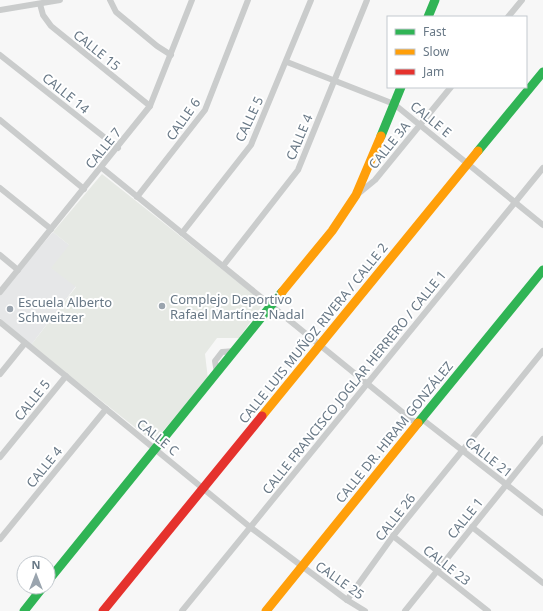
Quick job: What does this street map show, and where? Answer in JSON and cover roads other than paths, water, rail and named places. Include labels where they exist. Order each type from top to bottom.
[{"type":"street","points":[[0,10],[60,0]]},
{"type":"street","points":[[110,0],[116,12],[157,46],[171,54]]},
{"type":"street","name":"CALLE 7","points":[[0,292],[102,168],[150,106],[192,0]]},
{"type":"street","name":"CALLE 6","points":[[137,196],[205,110],[248,0]]},
{"type":"street","name":"CALLE 5","points":[[182,233],[251,145],[287,62],[311,0]]},
{"type":"street","name":"CALLE 4","points":[[223,266],[298,170],[367,0]]},
{"type":"street","points":[[428,16],[435,0]]},
{"type":"street","points":[[509,16],[522,0]]},
{"type":"street","name":"CALLE 15","points":[[40,4],[43,16],[50,26],[150,106]]},
{"type":"street","name":"CALLE 14","points":[[0,55],[118,148]]},
{"type":"street","name":"CALLE E","points":[[287,62],[394,104],[543,225]]},
{"type":"street","name":"CALLE LUIS MUÑOZ RIVERA / CALLE 2","points":[[103,611],[543,72]]},
{"type":"street","points":[[56,571],[332,231],[356,195],[400,88]]},
{"type":"street","name":"CALLE 3A","points":[[356,195],[375,180],[450,88]]},
{"type":"street","points":[[0,120],[84,189]]},
{"type":"street","name":"CALLE 21","points":[[102,168],[367,384],[463,451],[543,513]]},
{"type":"street","name":"CALLE FRANCISCO JOGLAR HERRERO / CALLE 1","points":[[182,611],[543,168]]},
{"type":"street","points":[[0,188],[51,229]]},
{"type":"street","points":[[0,255],[18,270]]},
{"type":"street","name":"CALLE DR. HIRAM GONZÁLEZ","points":[[266,611],[543,270]]},
{"type":"street","name":"CALLE C","points":[[0,322],[250,527],[302,566]]},
{"type":"street","points":[[0,374],[25,343]]},
{"type":"street","name":"CALLE 26","points":[[347,600],[393,536],[543,351]]},
{"type":"street","name":"CALLE 5","points":[[0,457],[66,376]]},
{"type":"street","name":"CALLE 4","points":[[0,539],[106,409]]},
{"type":"street","name":"CALLE 1","points":[[404,611],[543,440]]},
{"type":"street","points":[[472,527],[543,583]]},
{"type":"street","name":"CALLE 23","points":[[393,536],[488,611]]},
{"type":"street","name":"CALLE 25","points":[[302,566],[347,600],[365,611]]},
{"type":"street","points":[[24,611],[37,595]]},
{"type":"place","name":"Complejo Deportivo Rafael Martínez Nadal","points":[[162,306]]},
{"type":"place","name":"Escuela Alberto Schweitzer","points":[[10,309]]}]
